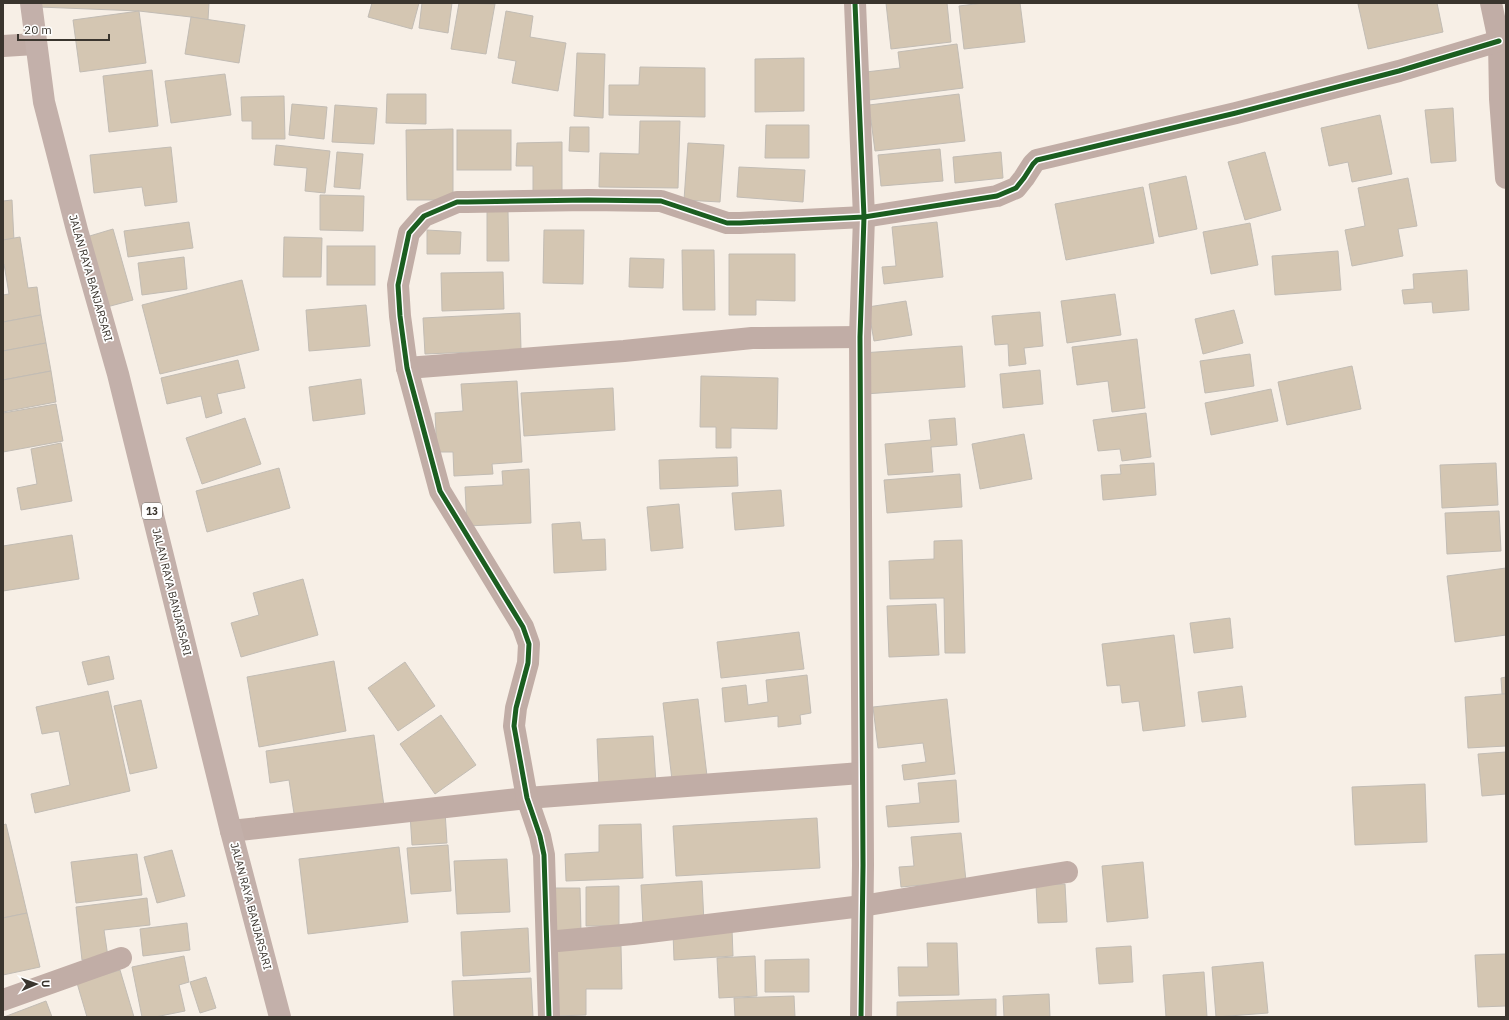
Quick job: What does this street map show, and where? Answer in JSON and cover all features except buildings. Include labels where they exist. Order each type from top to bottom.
[{"type":"highway","name":"JALAN RAYA BANJARSARI","points":[[31,3],[35,44],[44,102],[77,230],[118,374],[231,831],[280,1017]]},
{"type":"street","points":[[855,3],[864,217],[860,337],[861,1017]]},
{"type":"street","points":[[1491,3],[1499,41],[1500,99],[1506,178]]},
{"type":"street","points":[[549,1017],[544,855],[540,836],[527,798],[514,726],[516,708],[528,663],[529,644],[523,627],[440,491],[407,368],[398,285],[409,234],[424,216],[457,202],[588,200],[661,201],[727,223],[734,223],[864,217],[997,196],[1016,188],[1032,164],[1037,160],[1236,113],[1399,71],[1499,41]]},
{"type":"street","points":[[3,46],[35,44]]},
{"type":"street","points":[[407,368],[624,352],[752,338],[860,337]]},
{"type":"street","points":[[231,831],[527,798],[861,773]]},
{"type":"street","points":[[547,942],[633,934],[862,906],[1067,872]]},
{"type":"street","points":[[3,1000],[121,958]]},
{"type":"cycle path","points":[[855,3],[864,217],[860,337],[863,865],[861,1017]]},
{"type":"cycle path","points":[[549,1017],[544,855],[540,836],[527,798],[514,726],[516,708],[528,663],[529,644],[523,627],[440,491],[407,368],[400,316],[398,285],[409,233],[424,216],[457,202],[588,200],[661,201],[727,223],[740,223],[864,217],[997,196],[1016,188],[1037,160],[1236,113],[1399,71],[1499,41]]}]
